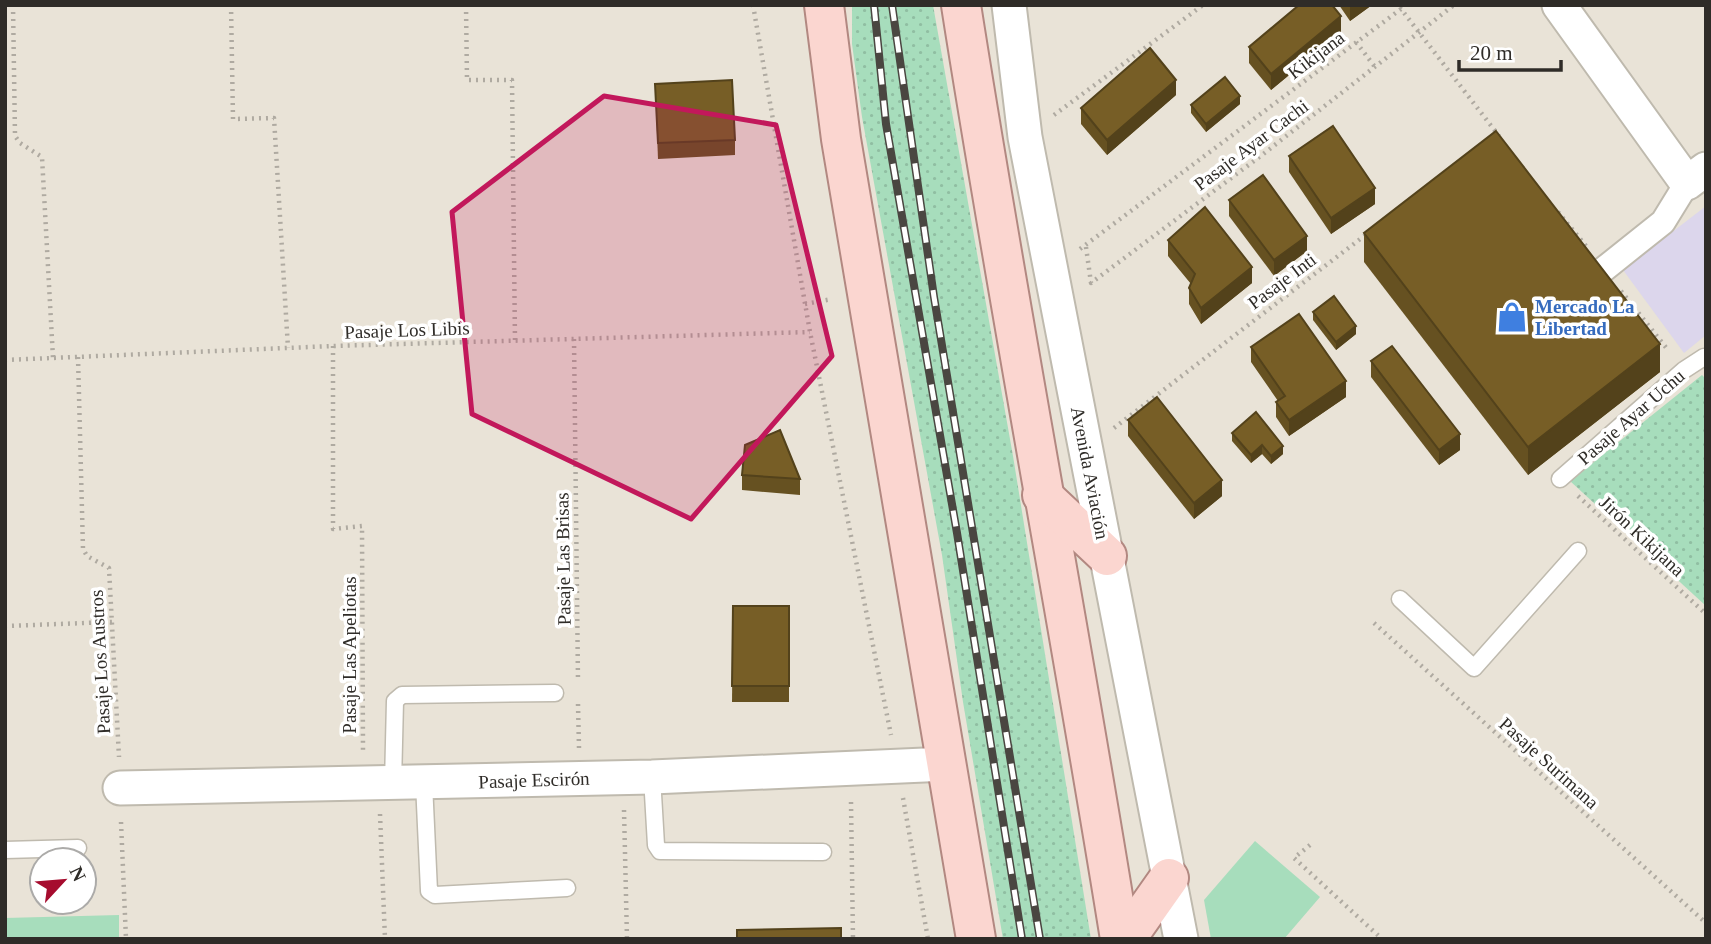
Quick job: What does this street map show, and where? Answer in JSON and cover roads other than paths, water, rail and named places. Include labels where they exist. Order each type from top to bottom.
[{"type":"main road","points":[[824,5],[841,139],[976,939]]},
{"type":"main road","points":[[961,5],[1002,267],[1084,712],[1121,939]]},
{"type":"main road","points":[[1042,495],[1107,556]]},
{"type":"main road","points":[[1126,939],[1170,878]]},
{"type":"street","name":"Avenida Aviación","points":[[1009,5],[1025,137],[1047,259],[1181,939]]},
{"type":"street","points":[[1559,5],[1696,176],[1662,222],[1604,269]]},
{"type":"street","name":"Pasaje Escirón","points":[[120,788],[579,779],[947,764]]},
{"type":"lane","name":"Pasaje Ayar Uchu","points":[[1560,479],[1684,370],[1704,357]]},
{"type":"lane","points":[[1400,599],[1474,668],[1578,551]]},
{"type":"lane","points":[[555,693],[402,695],[395,701],[390,784],[429,891],[435,895],[567,888]]},
{"type":"lane","points":[[638,777],[660,851],[823,852]]},
{"type":"lane","points":[[5,850],[28,849]]},
{"type":"railway","points":[[874,5],[886,124],[957,533],[1022,939]]},
{"type":"railway","points":[[892,5],[934,297],[1040,939]]},
{"type":"place","name":"Mercado La Libertad","points":[[1512,317]]}]
